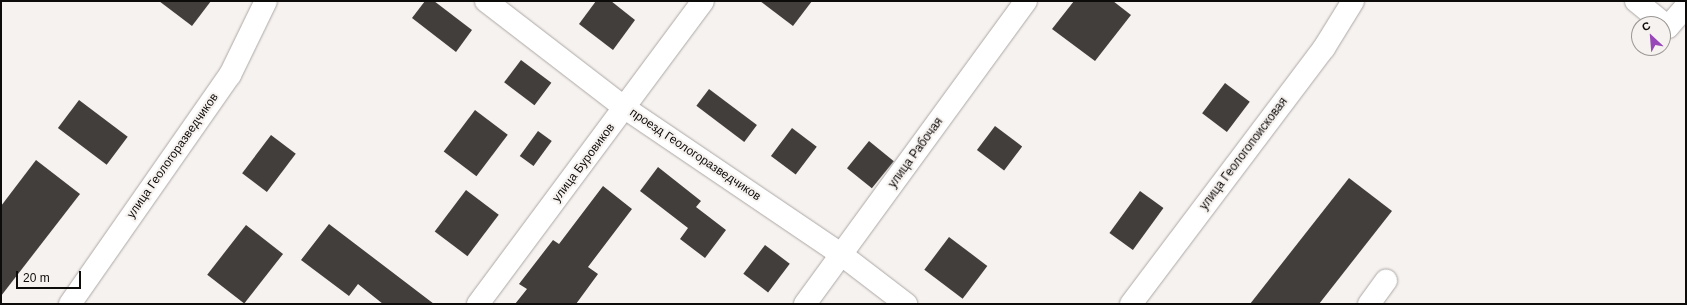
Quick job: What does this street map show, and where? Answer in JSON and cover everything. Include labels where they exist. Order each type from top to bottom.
[{"type":"street","name":"улица Геологоразведчиков","points":[[70,304],[230,74],[266,1]]},
{"type":"street","name":"проезд Геологоразведчиков","points":[[486,1],[625,108],[842,255],[906,304]]},
{"type":"street","name":"улица Буровиков","points":[[478,304],[703,1]]},
{"type":"street","name":"улица Рабочая","points":[[805,304],[1026,1]]},
{"type":"street","name":"улица Геологопоисковая","points":[[1131,304],[1324,48],[1353,1]]},
{"type":"street","points":[[1636,1],[1668,27],[1686,6]]},
{"type":"street","points":[[1369,304],[1386,281]]},
{"type":"building","points":[[159,1],[211,1],[192,26]]},
{"type":"building","points":[[425,1],[434,1],[472,30],[456,52],[412,18]]},
{"type":"building","points":[[596,1],[611,1],[635,20],[613,50],[579,24]]},
{"type":"building","points":[[760,1],[812,1],[793,26]]},
{"type":"building","points":[[1074,1],[1113,1],[1131,15],[1095,61],[1052,29]]},
{"type":"building","points":[[521,60],[551,83],[534,105],[504,82]]},
{"type":"building","points":[[1225,83],[1250,102],[1227,132],[1202,113]]},
{"type":"building","points":[[709,89],[757,125],[744,142],[696,106]]},
{"type":"building","points":[[79,100],[128,137],[107,165],[58,128]]},
{"type":"building","points":[[475,110],[508,135],[476,176],[444,152]]},
{"type":"building","points":[[995,126],[1022,146],[1004,170],[977,150]]},
{"type":"building","points":[[792,128],[817,147],[796,175],[771,156]]},
{"type":"building","points":[[538,131],[552,141],[534,166],[520,156]]},
{"type":"building","points":[[271,135],[296,154],[267,192],[242,173]]},
{"type":"building","points":[[869,141],[894,161],[872,188],[847,168]]},
{"type":"building","points":[[36,160],[80,194],[1,296],[1,206]]},
{"type":"building","points":[[658,167],[701,201],[696,207],[726,230],[705,258],[680,239],[688,228],[640,191]]},
{"type":"building","points":[[1349,178],[1392,211],[1319,304],[1250,304]]},
{"type":"building","points":[[603,186],[632,209],[588,267],[598,274],[576,304],[515,304],[527,289],[519,284],[553,240],[559,244]]},
{"type":"building","points":[[466,190],[499,215],[467,256],[435,232]]},
{"type":"building","points":[[1140,191],[1163,208],[1133,250],[1109,233]]},
{"type":"building","points":[[329,224],[434,304],[383,304],[358,284],[349,296],[301,260]]},
{"type":"building","points":[[246,225],[283,254],[244,304],[207,275]]},
{"type":"building","points":[[949,237],[987,266],[963,299],[924,270]]},
{"type":"building","points":[[765,245],[790,264],[768,292],[743,274]]}]
